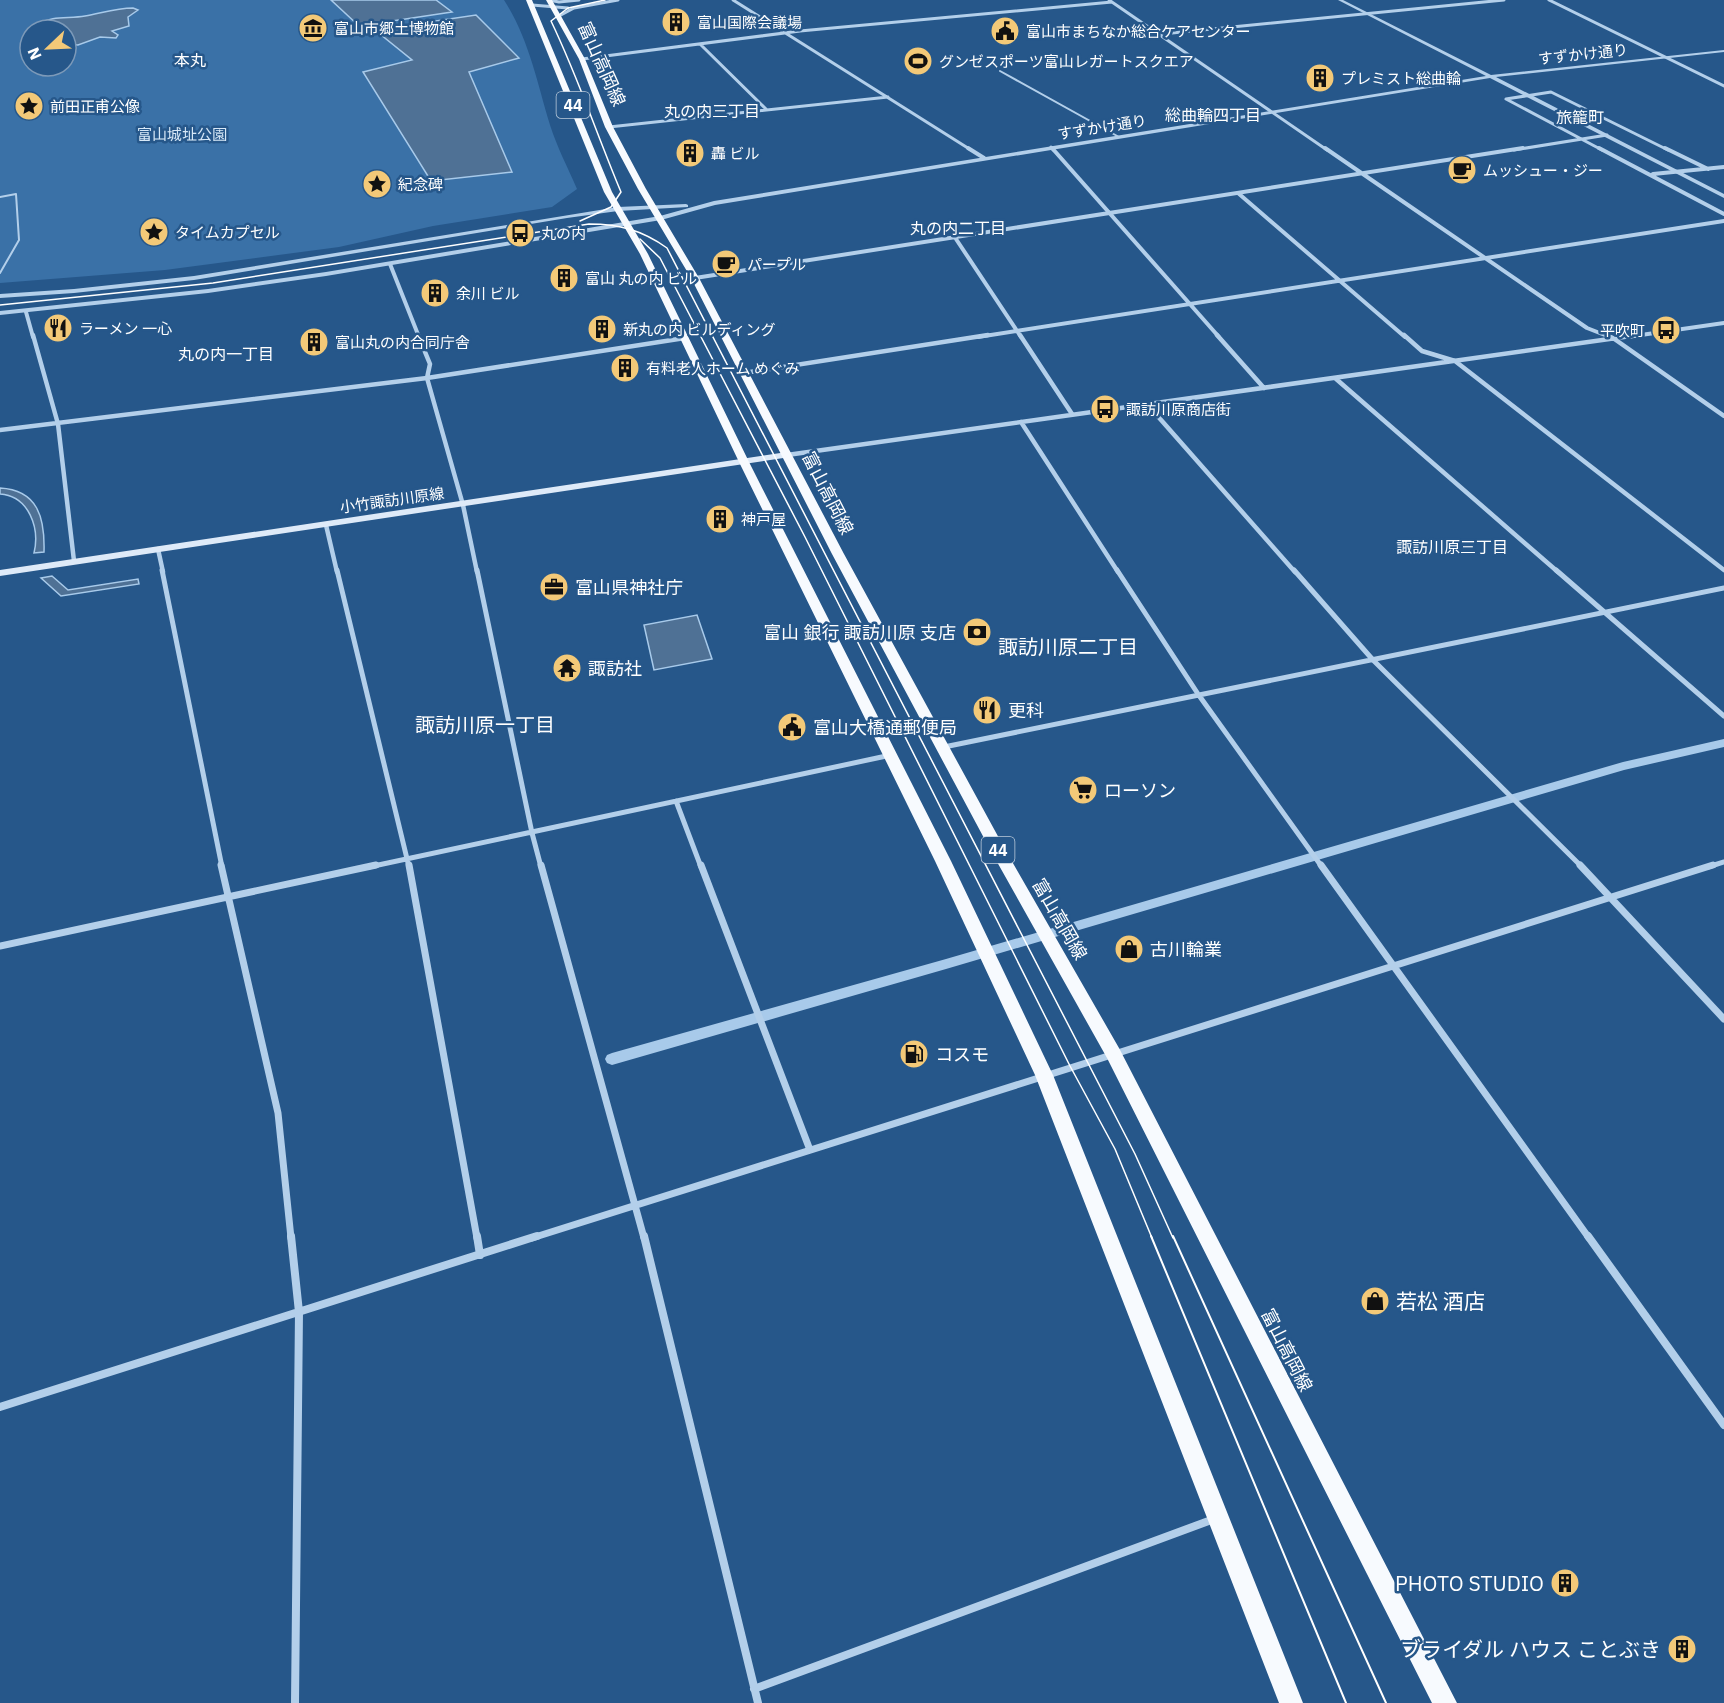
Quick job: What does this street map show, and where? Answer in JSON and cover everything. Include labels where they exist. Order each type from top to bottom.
[{"type":"main road","name":"44","points":[[530,2],[608,192],[627,224],[685,338],[744,462],[891,755],[1044,1075],[1291,1703]]},
{"type":"main road","name":"富山高岡線","points":[[553,6],[582,59],[609,127],[694,278],[838,554],[1005,863],[1113,1053],[1445,1703]]},
{"type":"main road","name":"小竹諏訪川原線","points":[[0,573],[787,455]]},
{"type":"street","points":[[553,6],[560,2],[579,0]]},
{"type":"street","points":[[530,2],[574,8],[618,0]]},
{"type":"street","points":[[733,0],[984,158]]},
{"type":"street","points":[[1340,0],[1723,194]]},
{"type":"street","points":[[1161,34],[1504,0]]},
{"type":"street","points":[[1549,0],[1724,86]]},
{"type":"street","points":[[582,59],[785,33],[1111,1],[1587,328],[1613,338],[1724,416]]},
{"type":"street","points":[[553,6],[574,8]]},
{"type":"street","points":[[700,44],[767,110]]},
{"type":"street","name":"すずかけ通り","points":[[698,206],[1492,75],[1724,51]]},
{"type":"street","points":[[1708,169],[1551,92],[1506,99],[1724,214]]},
{"type":"street","points":[[609,127],[888,97]]},
{"type":"street","points":[[694,278],[956,239],[1607,135]]},
{"type":"street","points":[[1051,147],[1264,388]]},
{"type":"street","points":[[1652,174],[1724,167]]},
{"type":"street","points":[[1238,193],[1422,351],[1455,361],[1724,570]]},
{"type":"street","points":[[0,296],[74,291],[194,278],[618,209],[657,212],[698,206]]},
{"type":"street","points":[[0,313],[208,291],[390,264],[627,224],[657,212],[698,206]]},
{"type":"street","points":[[744,373],[1724,221]]},
{"type":"street","points":[[956,239],[1072,414]]},
{"type":"street","points":[[390,264],[430,364],[427,378],[463,505],[532,833],[636,1204],[758,1703]]},
{"type":"street","points":[[26,312],[58,424],[74,561]]},
{"type":"street","points":[[787,455],[1724,323]]},
{"type":"street","points":[[0,430],[427,378],[685,338]]},
{"type":"street","points":[[1335,378],[1724,716]]},
{"type":"street","points":[[1147,404],[1374,660],[1612,897],[1724,1019]]},
{"type":"street","points":[[1021,422],[1198,694],[1720,1413],[1724,1425]]},
{"type":"street","points":[[326,525],[408,859],[480,1255]]},
{"type":"street","points":[[158,549],[228,898],[278,1113],[299,1312],[295,1703]]},
{"type":"street","points":[[944,747],[1724,588]]},
{"type":"street","points":[[0,946],[891,755]]},
{"type":"street","points":[[676,801],[810,1150]]},
{"type":"street","points":[[0,1407],[1113,1053],[1724,862]]},
{"type":"street","points":[[754,1689],[1217,1518]]},
{"type":"lane","points":[[1000,71],[1119,137]]},
{"type":"lane","points":[[0,197],[16,194],[19,240],[0,273]]},
{"type":"green space","name":"富山城址公園","points":[[0,0],[504,0],[526,45],[553,133],[577,189],[552,207],[433,226],[339,247],[165,270],[0,283]]},
{"type":"shaded area","points":[[331,0],[436,0],[452,12],[359,26]]},
{"type":"shaded area","points":[[133,8],[138,10],[128,17],[129,26],[112,31],[118,35],[116,38],[100,37],[78,45],[78,18],[61,18],[79,17]]},
{"type":"shaded area","points":[[476,15],[519,58],[469,72],[512,172],[431,181],[363,72],[412,60],[375,30]]},
{"type":"shaded area","points":[[0,488],[23,494],[37,508],[43,528],[44,552],[34,553],[34,524],[25,507],[10,496],[0,494]]},
{"type":"shaded area","points":[[52,576],[68,590],[138,579],[139,584],[61,596],[41,578]]},
{"type":"shaded area","points":[[697,615],[712,659],[654,670],[644,625]]},
{"type":"waterway","points":[[612,1059],[1623,766],[1724,743]]},
{"type":"tram line","points":[[580,221],[611,207],[621,192],[551,21],[568,8],[605,0]]},
{"type":"tram line","points":[[0,305],[213,283],[589,224],[630,229],[667,248],[1135,1154],[1173,1238]]},
{"type":"tram line","points":[[640,239],[660,258],[805,537],[1070,1066],[1115,1149],[1152,1238]]},
{"type":"tram line","points":[[1151,1236],[1346,1703]]},
{"type":"tram line","points":[[1173,1236],[1386,1703]]},
{"type":"place","name":"富山国際会議場","points":[[676,22]]},
{"type":"place","name":"富山市郷土博物館","points":[[313,28]]},
{"type":"place","name":"富山市まちなか総合ケアセンター","points":[[1005,31]]},
{"type":"place","name":"グンゼスポーツ富山レガートスクエア","points":[[918,61]]},
{"type":"place","name":"プレミスト総曲輪","points":[[1320,78]]},
{"type":"place","name":"前田正甫公像","points":[[29,106]]},
{"type":"place","name":"轟 ビル","points":[[690,153]]},
{"type":"place","name":"ムッシュー・ジー","points":[[1462,170]]},
{"type":"place","name":"紀念碑","points":[[377,184]]},
{"type":"place","name":"タイムカプセル","points":[[154,232]]},
{"type":"place","name":"丸の内","points":[[520,233]]},
{"type":"place","name":"パープル","points":[[726,264]]},
{"type":"place","name":"富山 丸の内 ビル","points":[[564,278]]},
{"type":"place","name":"余川 ビル","points":[[435,293]]},
{"type":"place","name":"ラーメン 一心","points":[[58,328]]},
{"type":"place","name":"新丸の内 ビルディング","points":[[602,329]]},
{"type":"place","name":"平吹町","points":[[1666,330]]},
{"type":"place","name":"富山丸の内合同庁舎","points":[[314,342]]},
{"type":"place","name":"有料老人ホーム めぐみ","points":[[625,368]]},
{"type":"place","name":"諏訪川原商店街","points":[[1105,409]]},
{"type":"place","name":"神戸屋","points":[[720,519]]},
{"type":"place","name":"富山県神社庁","points":[[554,587]]},
{"type":"place","name":"富山 銀行 諏訪川原 支店","points":[[977,632]]},
{"type":"place","name":"諏訪社","points":[[567,668]]},
{"type":"place","name":"更科","points":[[987,710]]},
{"type":"place","name":"富山大橋通郵便局","points":[[792,727]]},
{"type":"place","name":"ローソン","points":[[1083,790]]},
{"type":"place","name":"古川輪業","points":[[1129,949]]},
{"type":"place","name":"コスモ","points":[[914,1054]]},
{"type":"place","name":"若松 酒店","points":[[1375,1301]]},
{"type":"place","name":"PHOTO STUDIO","points":[[1565,1583]]},
{"type":"place","name":"ブライダル ハウス ことぶき","points":[[1682,1649]]},
{"type":"district","name":"本丸","points":[[190,60]]},
{"type":"district","name":"丸の内三丁目","points":[[712,111]]},
{"type":"district","name":"総曲輪四丁目","points":[[1213,115]]},
{"type":"district","name":"旅籠町","points":[[1580,117]]},
{"type":"district","name":"丸の内二丁目","points":[[958,228]]},
{"type":"district","name":"丸の内一丁目","points":[[226,354]]},
{"type":"district","name":"諏訪川原三丁目","points":[[1452,547]]},
{"type":"district","name":"諏訪川原二丁目","points":[[1068,646]]},
{"type":"district","name":"諏訪川原一丁目","points":[[485,724]]}]
